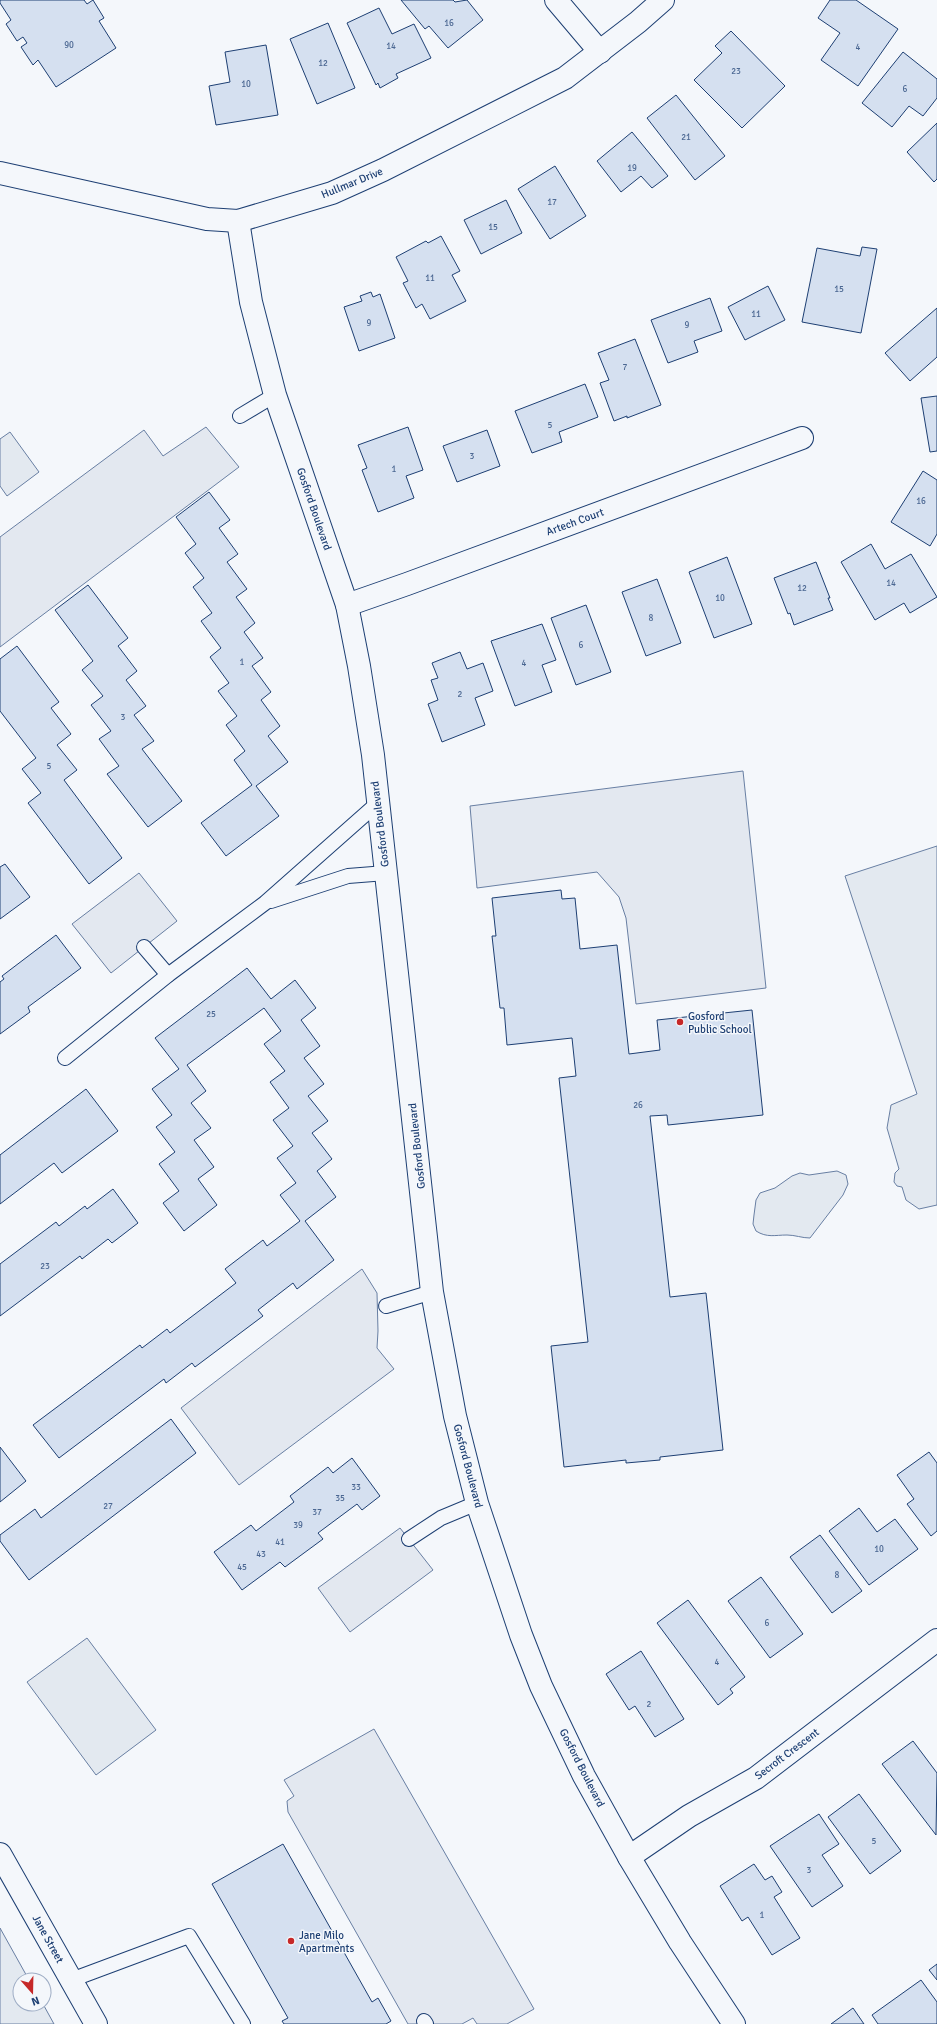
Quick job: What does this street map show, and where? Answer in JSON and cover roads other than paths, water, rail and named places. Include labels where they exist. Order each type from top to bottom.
[{"type":"street","points":[[556,0],[600,52]]},
{"type":"street","name":"Hullmar Drive","points":[[0,173],[207,219],[238,221],[332,193],[383,170],[565,78],[600,52],[663,0]]},
{"type":"street","name":"Gosford Boulevard","points":[[238,221],[252,302],[275,395],[347,605],[366,708],[378,803],[432,1292],[455,1416],[477,1503],[521,1635],[541,1686],[584,1776],[629,1857],[680,1942],[734,2024]]},
{"type":"street","name":"Artech Court","points":[[347,605],[802,438]]},
{"type":"street","name":"Secroft Crescent","points":[[629,1857],[689,1816],[756,1778],[937,1640]]},
{"type":"street","name":"Jane Street","points":[[0,1854],[96,2024]]},
{"type":"lane","points":[[240,416],[275,395]]},
{"type":"lane","points":[[65,1058],[168,976],[265,903],[378,803]]},
{"type":"lane","points":[[265,903],[348,876],[386,873]]},
{"type":"lane","points":[[144,947],[168,976]]},
{"type":"lane","points":[[386,1306],[432,1292]]},
{"type":"lane","points":[[409,1539],[441,1518],[477,1503]]},
{"type":"lane","points":[[71,1980],[189,1936],[242,2024]]},
{"type":"place","name":"Gosford Public School","points":[[680,1022]]},
{"type":"place","name":"Jane Milo Apartments","points":[[291,1941]]}]
